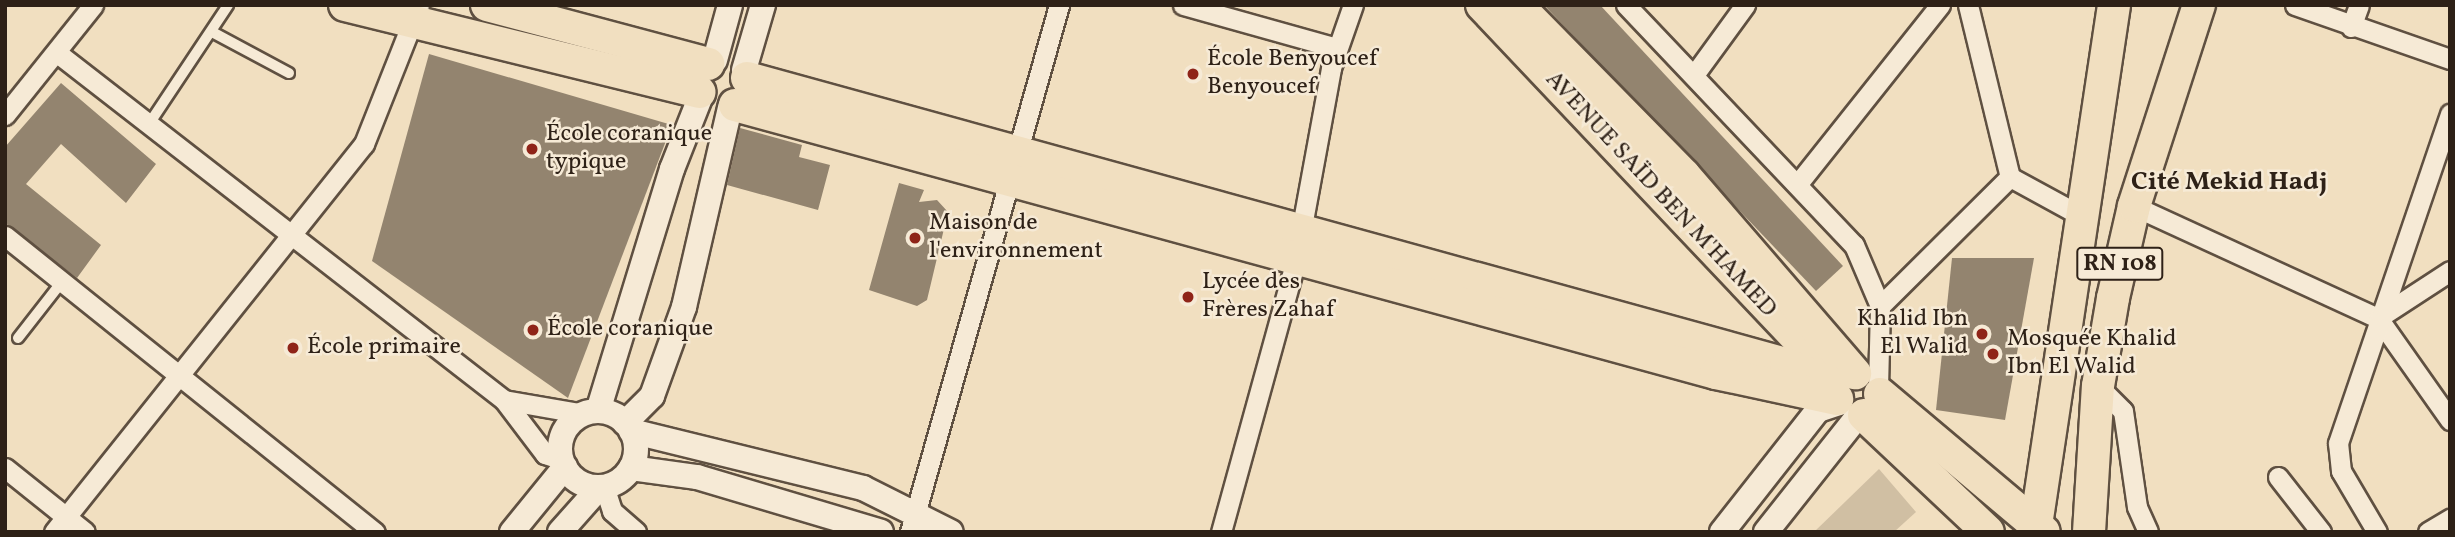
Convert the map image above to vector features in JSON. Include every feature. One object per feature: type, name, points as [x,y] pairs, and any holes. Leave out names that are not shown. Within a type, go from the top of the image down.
[{"type":"main road","points":[[345,5],[417,15],[1017,148],[1299,228],[1600,326]]},
{"type":"main road","points":[[487,5],[564,14],[722,84],[1008,181],[1296,259],[1600,326],[1854,395]]},
{"type":"main road","name":"AVENUE SAÏD BEN M'HAMED","points":[[1482,5],[1988,532]]},
{"type":"main road","name":"AVENUE SAÏD BEN M'HAMED","points":[[1517,5],[1684,175],[1854,395],[1998,497],[2038,530]]},
{"type":"main road","name":"RN 108","points":[[2038,530],[2043,450],[2078,214],[2114,5]]},
{"type":"main road","name":"RN 108","points":[[2089,532],[2098,386],[2134,206],[2199,5]]},
{"type":"main road","points":[[1998,497],[2020,483],[2043,450]]},
{"type":"street","points":[[5,115],[93,5]]},
{"type":"street","points":[[631,468],[628,427],[652,396],[684,307],[722,84],[730,5]]},
{"type":"street","points":[[512,532],[564,464],[564,433],[591,413],[672,169],[722,84],[763,5]]},
{"type":"street","points":[[913,521],[1059,5]]},
{"type":"street","points":[[1183,5],[1337,48]]},
{"type":"street","points":[[1221,532],[1296,259],[1299,228],[1337,48],[1353,5]]},
{"type":"street","points":[[1626,5],[1800,181],[1854,245],[1880,306]]},
{"type":"street","points":[[1694,75],[1745,5]]},
{"type":"street","points":[[1800,181],[1940,5]]},
{"type":"street","points":[[1968,5],[2010,177],[2078,214]]},
{"type":"street","points":[[2295,5],[2351,27],[2450,59]]},
{"type":"street","points":[[2351,27],[2360,5]]},
{"type":"street","points":[[60,524],[372,133],[417,15]]},
{"type":"street","points":[[55,52],[504,400],[545,454],[564,464],[583,484],[602,487]]},
{"type":"street","points":[[2377,532],[2341,471],[2338,443],[2378,318],[2450,114]]},
{"type":"street","points":[[1766,532],[1854,395],[1880,306],[2010,177]]},
{"type":"street","points":[[2134,206],[2378,318],[2447,409]]},
{"type":"street","points":[[5,236],[176,378],[375,532]]},
{"type":"street","points":[[2378,318],[2450,271]]},
{"type":"street","points":[[2098,386],[2123,411],[2137,507],[2148,532]]},
{"type":"street","points":[[1722,532],[1818,410],[1854,395]]},
{"type":"street","points":[[504,400],[591,413],[628,427],[863,488],[913,521],[951,532]]},
{"type":"street","points":[[5,468],[60,524],[86,532]]},
{"type":"street","points":[[560,532],[602,487],[631,468],[697,477],[881,532]]},
{"type":"street","points":[[2278,477],[2321,532]]},
{"type":"street","points":[[602,487],[612,511],[636,532]]},
{"type":"street","points":[[2428,532],[2450,519]]},
{"type":"lane","points":[[149,124],[214,33],[228,5]]},
{"type":"lane","points":[[214,33],[289,73]]},
{"type":"lane","points":[[18,338],[61,283]]},
{"type":"shaded area","points":[[1879,469],[1916,512],[1894,532],[1814,532]]},
{"type":"building","points":[[1544,5],[1600,5],[1843,266],[1816,291]]},
{"type":"building","points":[[429,54],[672,125],[568,398],[372,261]]},
{"type":"building","points":[[61,83],[156,164],[126,203],[61,144],[26,184],[101,245],[77,278],[5,223],[5,147]]},
{"type":"building","points":[[740,128],[802,145],[799,157],[830,165],[818,210],[727,185]]},
{"type":"building","name":"Maison de l'environnement","points":[[899,183],[924,190],[919,202],[937,200],[948,212],[927,300],[917,306],[869,290]]},
{"type":"building","name":"Khalid Ibn El Walid","points":[[1952,258],[2034,258],[2005,420],[1936,410]]},
{"type":"place","name":"École Benyoucef Benyoucef","points":[[1193,74]]},
{"type":"place","name":"École coranique typique","points":[[532,149]]},
{"type":"place","name":"Maison de l'environnement","points":[[915,238]]},
{"type":"place","name":"Lycée des Frères Zahaf","points":[[1188,297]]},
{"type":"place","name":"École coranique","points":[[533,330]]},
{"type":"place","name":"Khalid Ibn El Walid","points":[[1982,334]]},
{"type":"place","name":"École primaire","points":[[293,348]]},
{"type":"place","name":"Mosquée Khalid Ibn El Walid","points":[[1993,354]]},
{"type":"district","name":"Cité Mekid Hadj","points":[[2229,183]]}]
